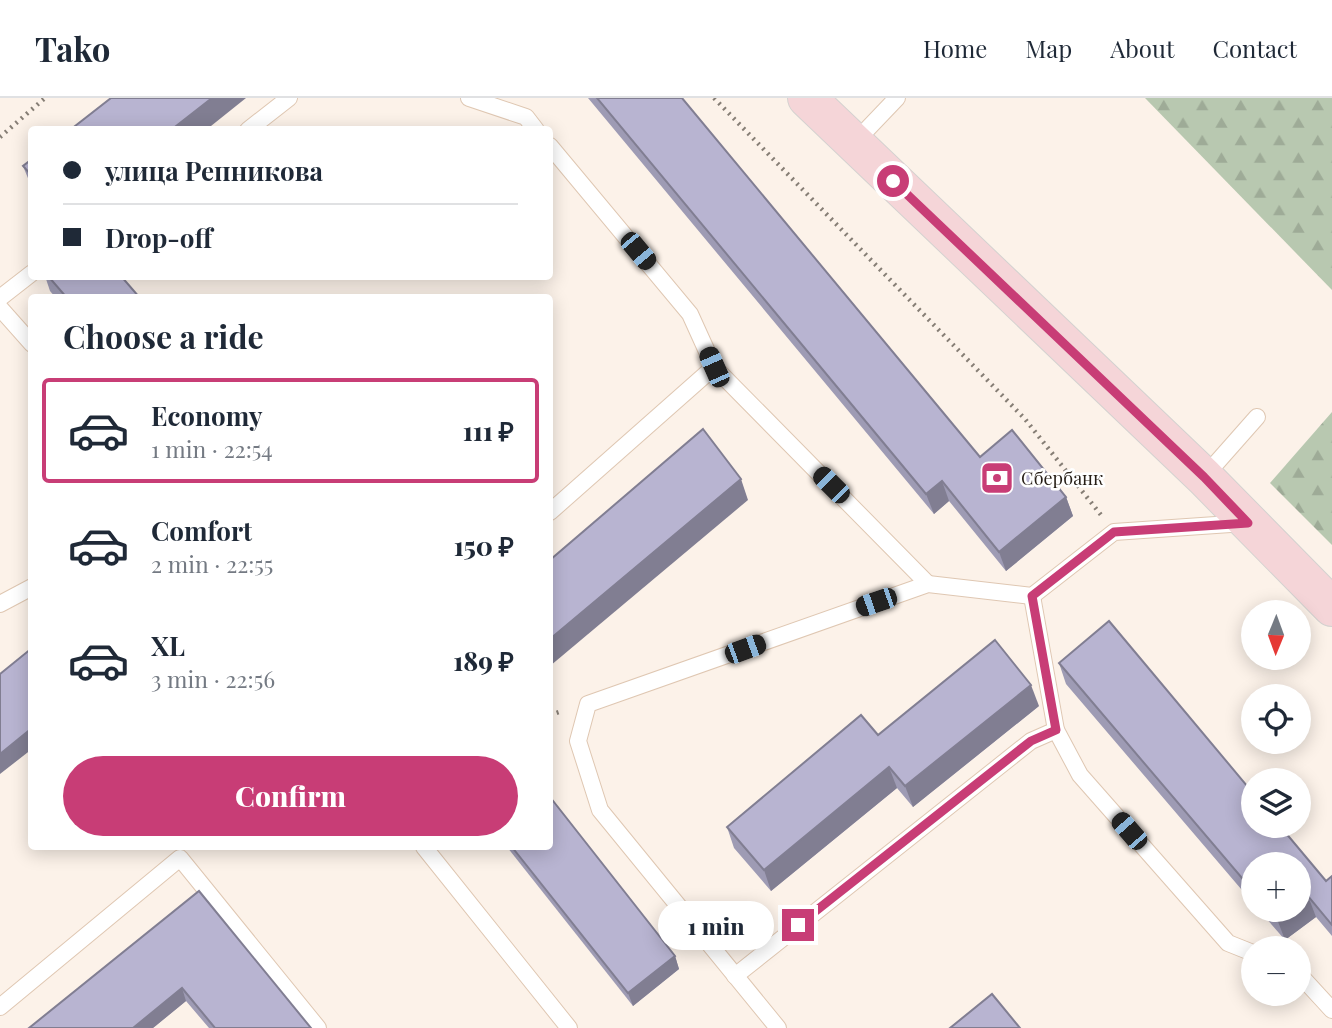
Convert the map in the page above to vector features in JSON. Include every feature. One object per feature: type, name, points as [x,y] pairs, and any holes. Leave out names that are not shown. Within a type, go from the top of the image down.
[{"type":"main road","points":[[807,98],[1204,477],[1332,607]]},
{"type":"lane","points":[[253,126],[289,98]]},
{"type":"lane","points":[[469,98],[526,117],[533,126]]},
{"type":"lane","points":[[854,144],[897,98]]},
{"type":"lane","points":[[553,150],[690,314],[714,367],[928,584]]},
{"type":"lane","points":[[0,298],[28,276]]},
{"type":"lane","points":[[0,308],[28,340]]},
{"type":"lane","points":[[553,509],[714,367]]},
{"type":"lane","points":[[1204,477],[1257,417]]},
{"type":"lane","points":[[778,1028],[600,810],[578,741],[588,704],[928,584],[1032,596],[1114,532],[1248,523]]},
{"type":"lane","points":[[0,604],[28,589]]},
{"type":"lane","points":[[1032,596],[1056,730],[1080,775],[1228,943],[1241,948]]},
{"type":"lane","points":[[735,976],[1031,741],[1056,730]]},
{"type":"lane","points":[[426,850],[569,1028]]},
{"type":"lane","points":[[0,1007],[180,858],[318,1028]]},
{"type":"lane","points":[[1311,987],[1332,1010]]},
{"type":"path","points":[[0,138],[45,98]]},
{"type":"path","points":[[714,98],[1025,419],[1114,532]]},
{"type":"green space","points":[[1145,98],[1332,98],[1332,290]]},
{"type":"green space","points":[[1332,412],[1332,545],[1270,483]]},
{"type":"building","points":[[111,98],[212,98],[176,126],[75,126]]},
{"type":"building","points":[[597,98],[682,98],[980,457],[1012,430],[1066,497],[999,552],[942,481],[926,494]]},
{"type":"building","points":[[51,280],[124,280],[137,294],[64,294]]},
{"type":"building","points":[[703,429],[741,479],[553,636],[553,557]]},
{"type":"building","points":[[1109,621],[1241,779],[1241,838],[1290,838],[1302,852],[1241,852],[1241,877],[1059,663]]},
{"type":"building","points":[[995,640],[1031,685],[905,786],[889,767],[764,870],[727,827],[861,715],[878,735]]},
{"type":"building","points":[[28,651],[28,731],[0,754],[0,674]]},
{"type":"building","points":[[553,801],[675,956],[628,993],[514,850],[553,850]]},
{"type":"building","points":[[1311,863],[1326,881],[1332,876],[1332,925],[1311,900]]},
{"type":"building","points":[[199,891],[311,1028],[215,1028],[182,988],[133,1028],[29,1028]]},
{"type":"building","points":[[992,994],[1020,1028],[950,1028]]},
{"type":"place","name":"Сбербанк","points":[[997,478]]},
{"type":"route","points":[[798,925],[1031,741],[1056,730],[1032,596],[1114,532],[1248,523],[1204,477],[893,181]]}]
